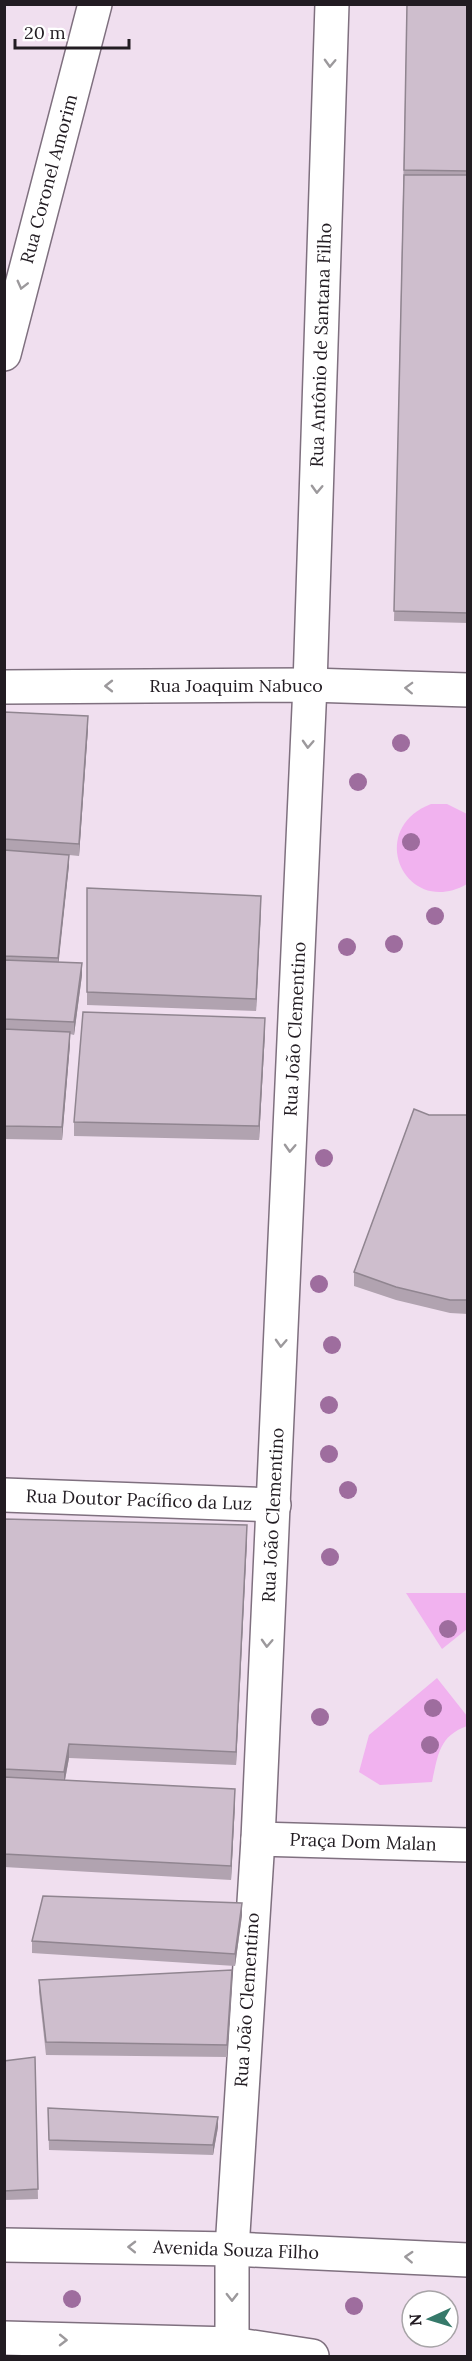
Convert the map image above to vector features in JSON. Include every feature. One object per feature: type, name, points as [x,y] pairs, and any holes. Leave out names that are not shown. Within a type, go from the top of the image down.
[{"type":"main road","name":"Rua Coronel Amorim","points":[[4,354],[95,4]]},
{"type":"main road","name":"Rua Antônio de Santana Filho","points":[[310,685],[332,4]]},
{"type":"main road","name":"Rua Joaquim Nabuco","points":[[4,687],[310,685],[468,690]]},
{"type":"main road","name":"Rua João Clementino","points":[[226,2350],[258,1839],[310,685]]},
{"type":"main road","name":"Rua Doutor Pacífico da Luz","points":[[4,1495],[274,1504]]},
{"type":"main road","name":"Praça Dom Malan","points":[[258,1839],[468,1845]]},
{"type":"main road","name":"Avenida Souza Filho","points":[[4,2245],[232,2249],[468,2260]]},
{"type":"main road","points":[[4,2338],[312,2356]]},
{"type":"shaded area","points":[[431,804],[447,804],[467,814],[467,884],[445,892],[426,890],[411,881],[401,867],[397,850],[400,832],[411,816]]},
{"type":"shaded area","points":[[406,1593],[467,1593],[467,1629],[442,1649]]},
{"type":"shaded area","points":[[437,1678],[467,1716],[467,1726],[445,1741],[438,1755],[432,1782],[380,1785],[359,1772],[369,1735]]},
{"type":"building","points":[[407,4],[468,4],[468,171],[404,170]]},
{"type":"building","points":[[404,175],[468,175],[468,613],[394,611]]},
{"type":"building","points":[[4,712],[88,716],[79,844],[4,839]]},
{"type":"building","points":[[4,850],[69,855],[58,958],[4,956]]},
{"type":"building","points":[[87,888],[261,896],[256,999],[87,992]]},
{"type":"building","points":[[4,960],[82,963],[74,1022],[4,1019]]},
{"type":"building","points":[[83,1012],[265,1018],[259,1126],[74,1122]]},
{"type":"building","points":[[4,1029],[70,1032],[62,1127],[4,1126]]},
{"type":"building","points":[[414,1109],[429,1115],[468,1115],[468,1300],[450,1300],[396,1287],[354,1272]]},
{"type":"building","points":[[4,1519],[247,1525],[236,1752],[69,1744],[64,1772],[4,1769]]},
{"type":"building","points":[[4,1777],[235,1789],[231,1866],[4,1854]]},
{"type":"building","points":[[43,1896],[242,1903],[235,1954],[32,1941]]},
{"type":"building","points":[[232,1970],[227,2045],[46,2042],[39,1980]]},
{"type":"building","points":[[35,2057],[38,2189],[4,2191],[4,2061]]},
{"type":"building","points":[[48,2108],[218,2117],[213,2145],[49,2140]]}]
